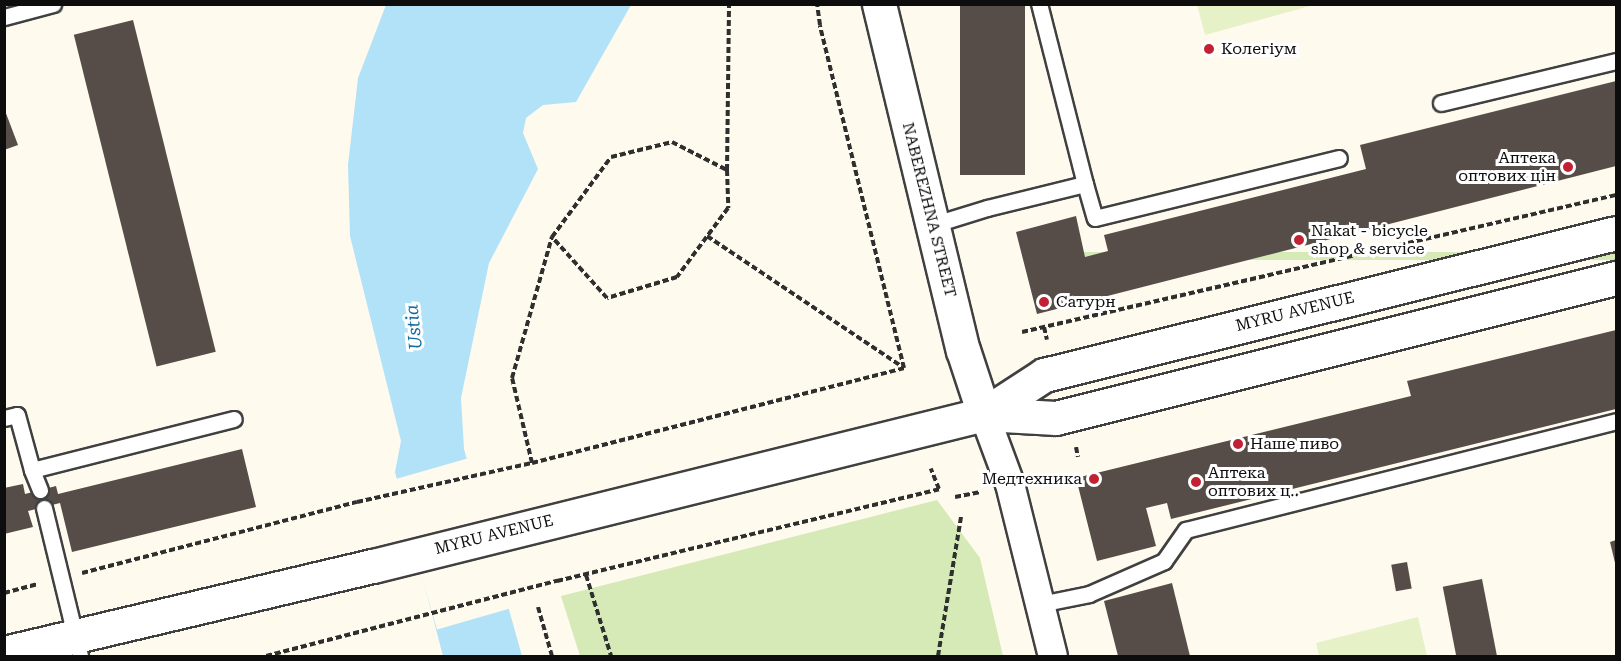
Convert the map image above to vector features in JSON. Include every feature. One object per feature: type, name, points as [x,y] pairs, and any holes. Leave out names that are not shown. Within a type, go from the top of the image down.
[{"type":"street","name":"NABEREZHNA STREET","points":[[879,4],[963,351],[984,414]]},
{"type":"street","name":"MYRU AVENUE","points":[[984,414],[1044,375],[1617,232]]},
{"type":"street","name":"MYRU AVENUE","points":[[4,654],[77,647],[543,522],[984,414],[1056,418],[1617,278]]},
{"type":"street","points":[[984,414],[1010,484],[1053,657]]},
{"type":"lane","points":[[4,17],[53,4]]},
{"type":"lane","points":[[1039,4],[1095,218],[1339,158]]},
{"type":"lane","points":[[1441,103],[1617,61]]},
{"type":"lane","points":[[933,225],[987,208],[1085,184]]},
{"type":"lane","points":[[4,418],[16,415],[40,490]]},
{"type":"lane","points":[[32,470],[234,419]]},
{"type":"lane","points":[[1040,604],[1089,594],[1164,561],[1186,530],[1617,421]]},
{"type":"lane","points":[[44,508],[59,579],[77,647]]},
{"type":"path","points":[[552,237],[607,298],[677,277],[728,208],[729,4]]},
{"type":"path","points":[[818,4],[820,25],[904,368]]},
{"type":"path","points":[[532,463],[512,378],[552,237],[611,157],[672,142],[727,170]]},
{"type":"path","points":[[1022,332],[1617,195]]},
{"type":"path","points":[[707,236],[904,368]]},
{"type":"path","points":[[4,593],[357,502],[532,463],[904,368]]},
{"type":"path","points":[[266,657],[557,581],[939,489],[931,469]]},
{"type":"path","points":[[1036,477],[1064,477]]},
{"type":"path","points":[[955,498],[981,492]]},
{"type":"path","points":[[938,657],[961,517]]},
{"type":"path","points":[[586,575],[610,657]]},
{"type":"path","points":[[538,608],[552,657]]},
{"type":"green space","points":[[1314,4],[1205,35],[1197,5]]},
{"type":"green space","points":[[1074,252],[1616,252],[1616,260],[1074,260]]},
{"type":"green space","points":[[937,500],[980,558],[1003,656],[580,656],[561,596]]},
{"type":"green space","points":[[1418,617],[1427,656],[1319,656],[1316,643]]},
{"type":"water","name":"Ustia","points":[[386,5],[631,5],[576,102],[543,105],[526,118],[523,133],[538,169],[489,263],[461,398],[464,449],[522,656],[443,656],[395,472],[401,441],[350,236],[348,165],[358,78]]},
{"type":"pier","points":[[469,458],[512,608],[437,629],[394,479]]},
{"type":"building","points":[[960,4],[1025,4],[1025,175],[960,175]]},
{"type":"building","points":[[133,20],[216,352],[157,367],[74,35]]},
{"type":"building","points":[[1616,81],[1616,166],[1037,314],[1016,232],[1076,216],[1085,257],[1108,251],[1104,235],[1366,169],[1360,145]]},
{"type":"building","points":[[4,108],[18,145],[4,150]]},
{"type":"building","points":[[1616,330],[1616,409],[1171,519],[1167,503],[1146,508],[1156,546],[1097,561],[1076,478],[1411,396],[1407,381]]},
{"type":"building","points":[[242,449],[256,507],[72,552],[60,503],[28,511],[33,527],[4,534],[4,488],[23,484],[25,494],[56,486],[58,494]]},
{"type":"building","points":[[1616,540],[1616,567],[1610,542]]},
{"type":"building","points":[[1407,562],[1412,589],[1396,591],[1391,565]]},
{"type":"building","points":[[1482,579],[1497,656],[1456,656],[1443,587]]},
{"type":"building","points":[[1172,583],[1190,656],[1118,656],[1104,601]]},
{"type":"place","name":"Колегіум","points":[[1209,49]]},
{"type":"place","name":"Аптека оптових цін","points":[[1568,167]]},
{"type":"place","name":"Nakat - bicycle shop & service","points":[[1299,240]]},
{"type":"place","name":"Сатурн","points":[[1044,302]]},
{"type":"place","name":"Наше пиво","points":[[1238,444]]},
{"type":"place","name":"Медтехника","points":[[1094,479]]},
{"type":"place","name":"Аптека оптових ц‥","points":[[1196,482]]}]
